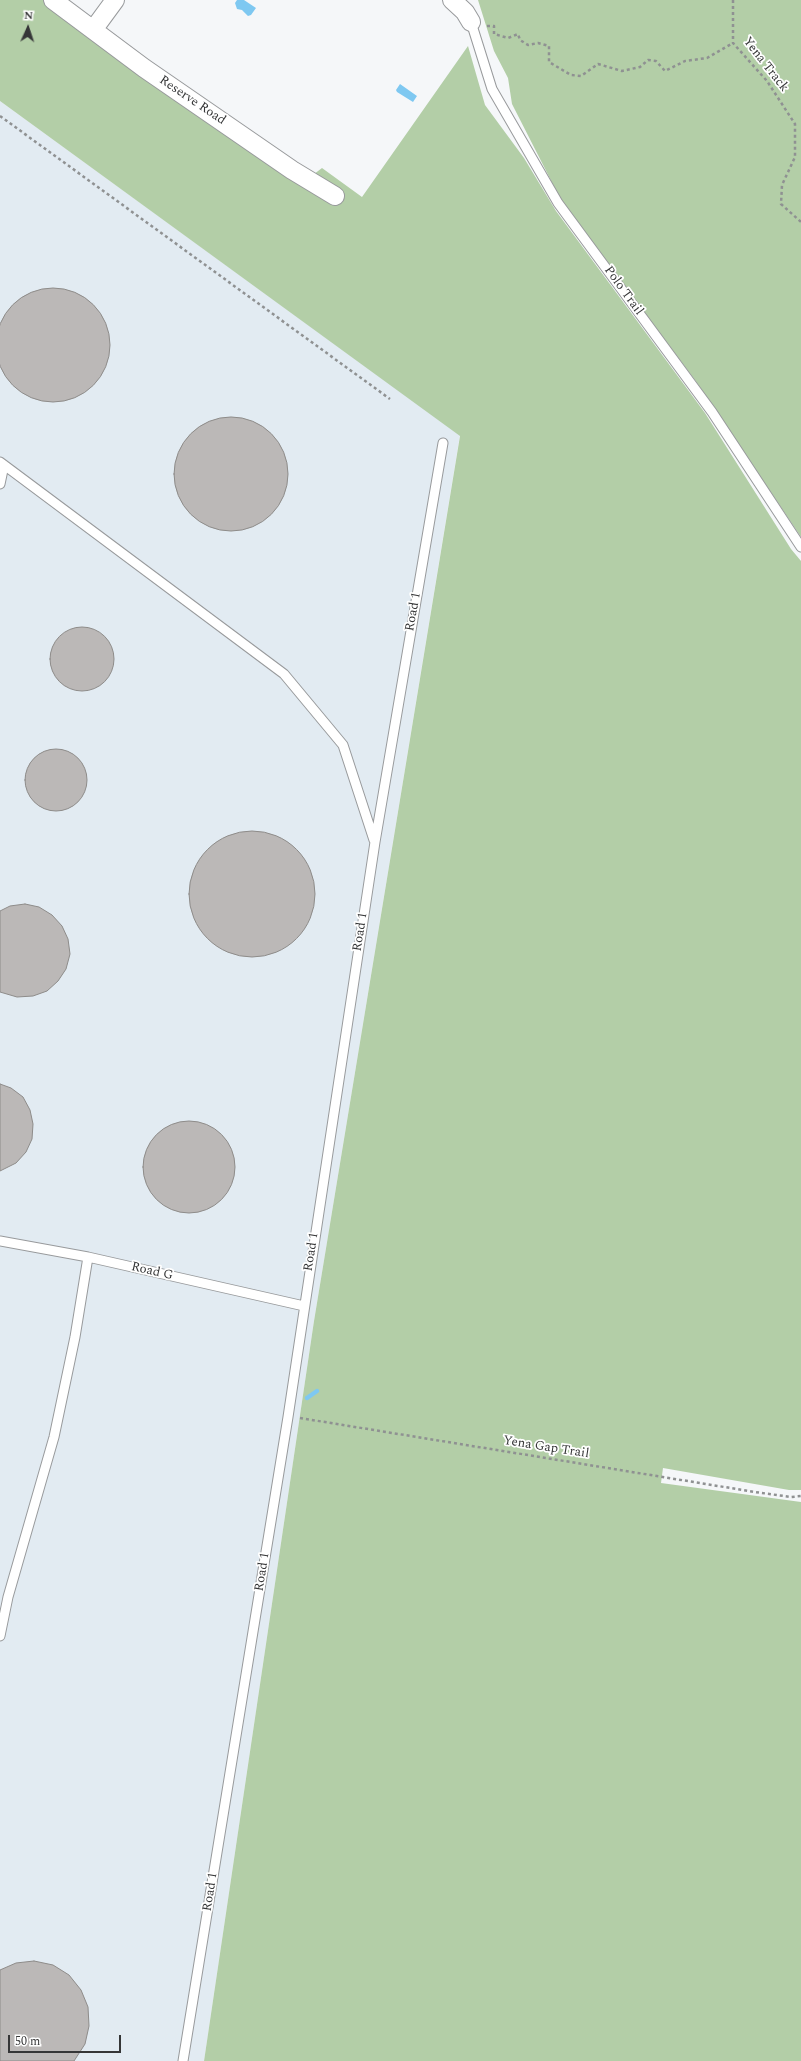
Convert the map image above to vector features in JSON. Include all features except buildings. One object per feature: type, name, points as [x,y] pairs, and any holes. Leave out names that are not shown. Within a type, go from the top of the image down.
[{"type":"street","name":"Reserve Road","points":[[53,0],[144,68],[292,170],[335,196]]},
{"type":"street","points":[[93,30],[115,0]]},
{"type":"street","points":[[452,0],[465,12],[472,24]]},
{"type":"lane","name":"Polo Trail","points":[[472,24],[492,89],[558,203],[712,412],[801,547]]},
{"type":"lane","name":"Road 1","points":[[183,2061],[288,1417],[375,842],[443,443]]},
{"type":"lane","points":[[2,464],[284,674],[343,745],[375,842]]},
{"type":"lane","points":[[0,484],[2,464]]},
{"type":"lane","name":"Road G","points":[[0,1241],[88,1257],[304,1306]]},
{"type":"lane","points":[[0,1636],[8,1597],[54,1438],[75,1337],[88,1257]]},
{"type":"path","name":"Yena Track","points":[[733,0],[733,42],[767,81],[795,124],[795,157],[782,185],[781,204],[801,222]]},
{"type":"path","points":[[472,24],[494,26],[494,34],[508,38],[518,34],[520,40],[528,45],[538,43],[549,46],[549,62],[570,75],[581,76],[598,64],[622,71],[640,67],[648,60],[656,61],[665,71],[685,61],[707,58],[733,42]]},
{"type":"path","points":[[0,116],[390,399]]},
{"type":"path","name":"Yena Gap Trail","points":[[288,1417],[755,1492],[791,1497],[801,1496]]},
{"type":"shaded area","points":[[0,101],[460,435],[314,1321],[204,2061],[0,2061]]},
{"type":"green space","points":[[0,0],[44,0],[301,184],[322,168],[362,197],[468,46],[485,105],[524,158],[556,211],[705,413],[791,549],[801,561],[801,1490],[789,1490],[663,1468],[661,1483],[801,1502],[801,2061],[204,2061],[314,1321],[460,436],[0,101]]},
{"type":"green space","points":[[478,0],[801,0],[801,537],[695,380],[564,206],[512,104],[508,78],[494,51]]},
{"type":"water","points":[[237,0],[244,0],[256,8],[251,15],[248,16],[242,10],[237,9],[235,3]]},
{"type":"water","points":[[400,84],[417,96],[413,102],[397,92],[396,90]]},
{"type":"waterway","points":[[307,1398],[317,1391]]}]
